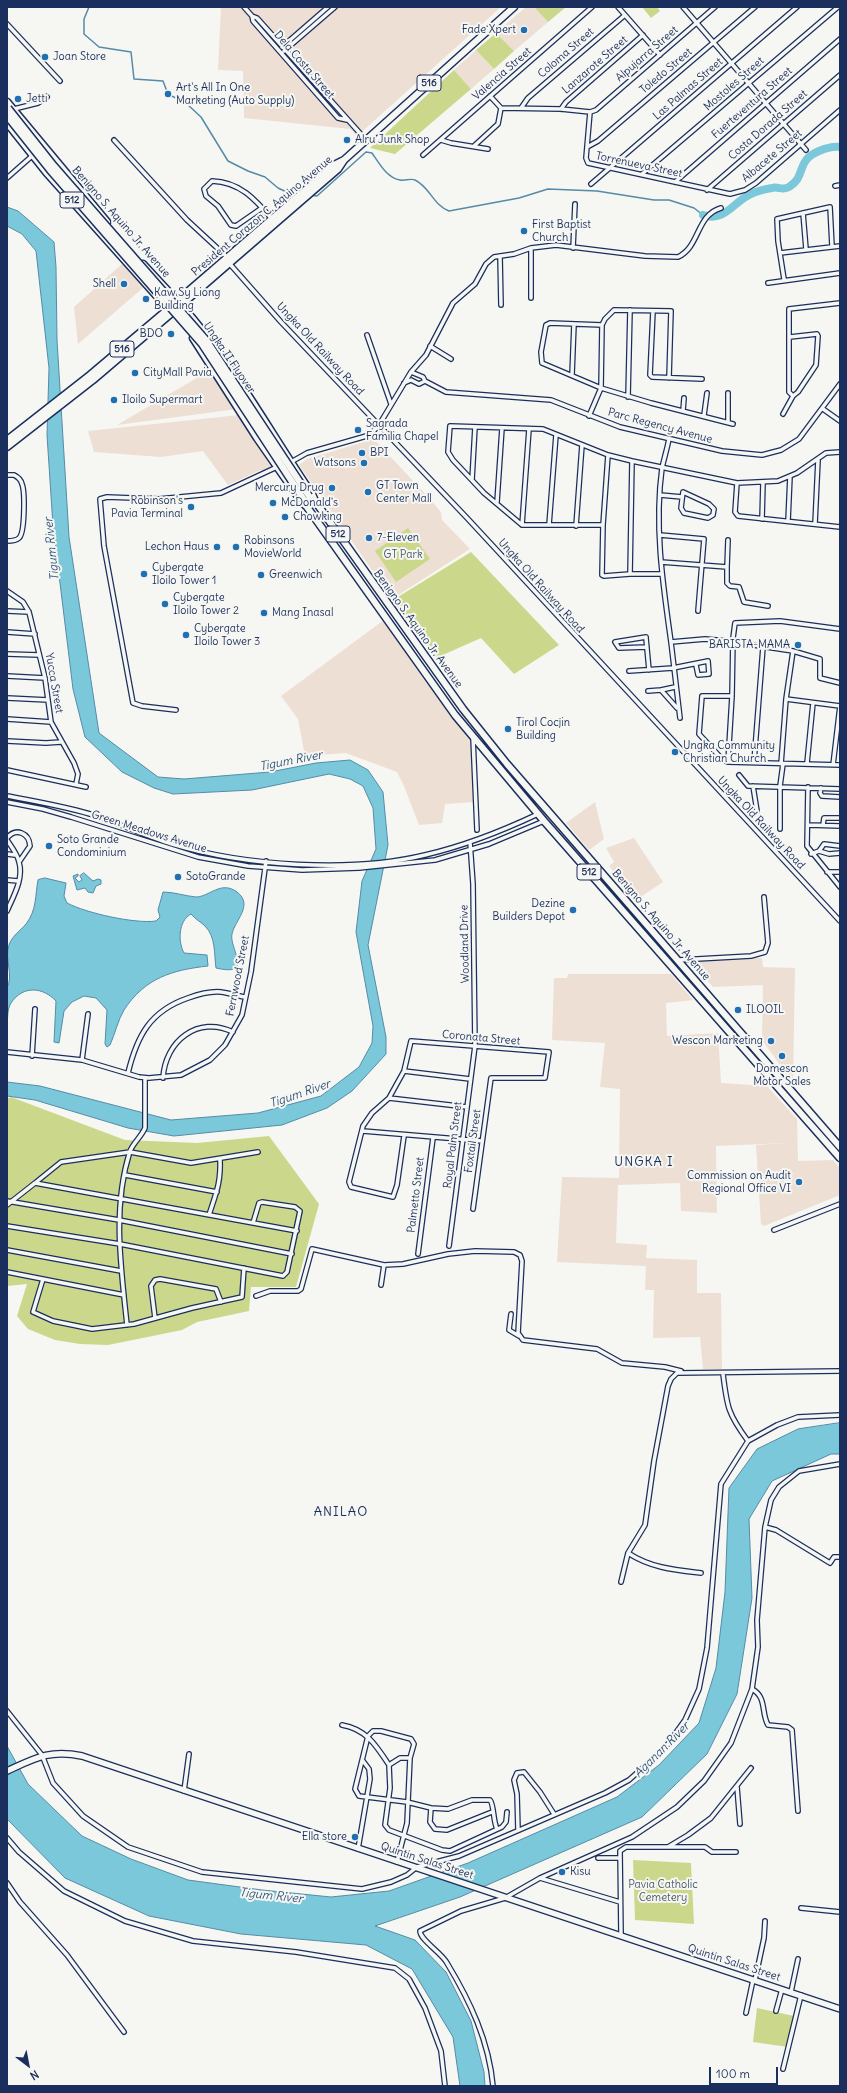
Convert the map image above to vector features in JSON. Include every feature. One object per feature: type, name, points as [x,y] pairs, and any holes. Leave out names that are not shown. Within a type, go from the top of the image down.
[{"type":"main road","name":"President Corazon C. Aquino Avenue","points":[[7,447],[228,260],[311,192],[336,167],[514,7]]},
{"type":"main road","name":"Benigno S. Aquino Jr. Avenue","points":[[9,106],[136,256],[174,307],[277,467],[354,572],[437,691],[473,737],[544,821],[840,1158]]},
{"type":"main road","name":"Ungka II Flyover","points":[[9,106],[63,176],[203,336],[307,498],[307,507]]},
{"type":"main road","name":"Ungka II Flyover","points":[[7,116],[50,170],[202,344],[307,498],[315,501]]},
{"type":"main road","name":"Benigno S. Aquino Jr. Avenue","points":[[7,122],[32,156],[139,277],[151,282],[199,334],[210,340],[312,494],[315,501],[463,709],[507,764],[840,1147]]},
{"type":"main road","name":"President Corazon C. Aquino Avenue","points":[[228,260],[303,192],[336,167]]},
{"type":"main road","points":[[127,263],[136,256]]},
{"type":"main road","points":[[231,396],[243,389]]},
{"type":"main road","name":"President Corazon C. Aquino Avenue","points":[[7,440],[35,422]]},
{"type":"main road","points":[[354,572],[361,567]]},
{"type":"main road","points":[[500,770],[507,764]]},
{"type":"main road","points":[[686,981],[692,976]]},
{"type":"main road","name":"Quintin Salas Street","points":[[7,1771],[39,1756],[82,1756],[840,2009]]},
{"type":"street","name":"Dela Costa Street","points":[[244,7],[252,16],[257,18],[283,46],[366,140]]},
{"type":"street","points":[[278,50],[328,7]]},
{"type":"street","points":[[282,53],[335,7]]},
{"type":"street","name":"Valencia Street","points":[[422,155],[592,7]]},
{"type":"street","points":[[618,7],[660,55]]},
{"type":"street","points":[[683,7],[806,150]]},
{"type":"street","name":"Alpujarra Street","points":[[590,112],[597,109],[715,7]]},
{"type":"street","name":"Toledo Street","points":[[587,147],[598,141],[756,7]]},
{"type":"street","name":"Las Palmas Street","points":[[591,184],[797,7]]},
{"type":"street","name":"Mostoles Street","points":[[642,174],[838,7]]},
{"type":"street","name":"Coloma Street","points":[[521,108],[528,98],[625,14]]},
{"type":"street","name":"Dela Costa Street","points":[[252,16],[253,21],[338,118],[348,121]]},
{"type":"street","points":[[7,24],[60,81]]},
{"type":"street","name":"Lanzarote Street","points":[[561,109],[566,102],[643,35]]},
{"type":"street","name":"Fuerteventura Street","points":[[675,182],[840,39]]},
{"type":"street","name":"Costa Dorada Street","points":[[707,190],[840,75]]},
{"type":"street","points":[[490,96],[501,108],[561,109],[590,112]]},
{"type":"street","points":[[9,106],[38,103],[47,97]]},
{"type":"street","points":[[474,146],[498,124],[501,108]]},
{"type":"street","name":"Albacete Street","points":[[707,190],[730,194],[745,190],[840,110]]},
{"type":"street","name":"Torrenueva Street","points":[[590,112],[586,158],[588,163],[642,174],[707,190]]},
{"type":"street","name":"Ungka Old Railway Road","points":[[114,140],[187,220],[228,260],[378,425],[468,519],[840,921]]},
{"type":"street","points":[[441,140],[488,149]]},
{"type":"street","points":[[7,178],[32,156]]},
{"type":"street","points":[[262,208],[236,226],[231,225],[218,206],[206,196],[204,189],[212,181],[238,187],[254,198],[272,219]]},
{"type":"street","points":[[835,186],[840,185]]},
{"type":"street","points":[[573,248],[575,204]]},
{"type":"street","points":[[784,279],[777,219],[827,207],[830,208],[832,246]]},
{"type":"street","points":[[291,462],[307,453],[370,435],[378,425],[411,372],[419,364],[453,303],[475,284],[486,264],[493,258],[514,254],[531,248],[556,245],[645,256],[678,257],[689,248],[704,218],[708,214],[721,208]]},
{"type":"street","points":[[804,213],[806,249]]},
{"type":"street","points":[[780,253],[840,246]]},
{"type":"street","points":[[531,248],[531,298]]},
{"type":"street","points":[[500,256],[500,305]]},
{"type":"street","points":[[768,283],[784,279],[840,273]]},
{"type":"street","points":[[793,396],[789,392],[789,309],[840,303]]},
{"type":"street","points":[[589,416],[601,388],[602,325],[605,318],[614,310],[671,311],[669,378]]},
{"type":"street","points":[[628,397],[630,310]]},
{"type":"street","points":[[653,311],[650,372],[652,377],[702,379]]},
{"type":"street","points":[[602,325],[555,322],[546,326],[541,356],[542,363],[601,388],[628,397],[704,415],[730,423],[728,393]]},
{"type":"street","points":[[572,375],[574,324]]},
{"type":"street","points":[[783,414],[793,396],[798,392],[816,364],[818,336],[814,333],[790,336]]},
{"type":"street","points":[[367,335],[391,404]]},
{"type":"street","points":[[430,346],[451,359]]},
{"type":"street","name":"Parc Regency Avenue","points":[[411,372],[423,377],[425,381],[446,392],[551,400],[620,427],[736,454],[770,454],[788,447],[799,439],[840,387]]},
{"type":"street","points":[[404,383],[411,380],[419,384],[425,381]]},
{"type":"street","points":[[704,415],[707,393]]},
{"type":"street","points":[[683,411],[684,398]]},
{"type":"street","points":[[823,409],[840,421]]},
{"type":"street","points":[[602,525],[522,525],[497,502],[484,493],[453,460],[448,446],[450,426],[543,429],[608,455],[632,462],[737,483],[762,483],[778,481],[818,460],[826,453],[840,452]]},
{"type":"street","points":[[472,480],[475,427]]},
{"type":"street","points":[[497,502],[502,428]]},
{"type":"street","points":[[522,525],[529,428]]},
{"type":"street","points":[[549,525],[556,435]]},
{"type":"street","points":[[670,439],[662,468],[660,535],[662,574],[680,718]]},
{"type":"street","points":[[576,526],[582,445]]},
{"type":"street","points":[[608,455],[602,525],[602,575],[662,574]]},
{"type":"street","points":[[815,524],[818,460]]},
{"type":"street","points":[[630,574],[632,462]]},
{"type":"street","points":[[176,710],[142,706],[133,703],[104,546],[100,499],[107,497],[159,499],[220,493],[277,467]]},
{"type":"street","points":[[7,475],[14,474],[19,478],[23,492],[23,530],[20,537],[15,540],[7,541]]},
{"type":"street","points":[[788,521],[790,476]]},
{"type":"street","points":[[737,483],[736,514],[762,519],[840,527]]},
{"type":"street","points":[[762,483],[762,519]]},
{"type":"street","points":[[683,492],[685,492],[710,504],[714,509],[712,515],[708,518],[684,514],[681,508],[682,497],[683,492]]},
{"type":"street","points":[[660,495],[682,497]]},
{"type":"street","points":[[660,535],[704,539],[698,611]]},
{"type":"street","points":[[728,540],[727,583],[730,586],[739,587],[744,602],[768,606]]},
{"type":"street","points":[[661,562],[727,566]]},
{"type":"street","name":"Yucca Street","points":[[7,591],[23,602],[29,612],[45,678],[52,722],[61,742],[74,763],[78,774],[76,784]]},
{"type":"street","points":[[7,611],[29,612]]},
{"type":"street","points":[[728,762],[732,696],[733,630],[736,622],[780,621],[840,629]]},
{"type":"street","points":[[7,632],[35,634]]},
{"type":"street","points":[[647,647],[619,648],[614,642],[645,637],[647,647],[650,670]]},
{"type":"street","points":[[671,642],[705,639],[793,651],[820,659],[820,678],[840,683]]},
{"type":"street","points":[[754,762],[763,647]]},
{"type":"street","points":[[780,829],[780,786],[786,699],[793,651]]},
{"type":"street","points":[[7,654],[40,656]]},
{"type":"street","points":[[629,671],[673,668],[709,662],[709,674],[698,675],[696,665]]},
{"type":"street","points":[[7,676],[45,678]]},
{"type":"street","points":[[648,691],[675,687]]},
{"type":"street","points":[[660,690],[678,708]]},
{"type":"street","points":[[732,696],[702,695],[699,734],[722,759],[728,762],[840,765]]},
{"type":"street","points":[[7,698],[48,700]]},
{"type":"street","points":[[786,699],[840,706],[833,765]]},
{"type":"street","points":[[807,763],[813,703]]},
{"type":"street","points":[[7,719],[52,722]]},
{"type":"street","points":[[473,737],[477,830]]},
{"type":"street","points":[[7,741],[46,744],[61,742]]},
{"type":"street","points":[[7,770],[86,787]]},
{"type":"street","points":[[739,775],[746,785],[753,786],[840,789]]},
{"type":"street","points":[[753,786],[757,811]]},
{"type":"street","points":[[808,787],[807,846],[811,854],[840,887]]},
{"type":"street","points":[[821,788],[820,794],[822,796],[840,797]]},
{"type":"street","name":"Green Meadows Avenue","points":[[7,796],[89,814],[173,844],[225,856],[266,861],[327,864],[390,866],[435,860],[470,850],[512,835],[544,821]]},
{"type":"street","name":"Green Meadows Avenue","points":[[7,802],[43,809],[71,817],[198,858],[265,868],[327,870],[359,868],[367,865],[424,856],[510,828],[538,814]]},
{"type":"street","points":[[823,825],[824,818],[840,818]]},
{"type":"street","points":[[808,825],[840,826]]},
{"type":"street","points":[[7,911],[16,891],[19,862],[7,839],[10,834],[16,832],[24,833],[28,838],[30,846],[19,862]]},
{"type":"street","name":"Woodland Drive","points":[[470,842],[473,892],[475,1046]]},
{"type":"street","points":[[811,854],[819,851],[824,844],[840,846]]},
{"type":"street","points":[[819,851],[829,854],[840,853]]},
{"type":"street","points":[[7,854],[15,854]]},
{"type":"street","points":[[398,860],[398,865]]},
{"type":"street","name":"Fernwood Street","points":[[7,1052],[32,1056],[82,1060],[145,1078],[163,1078],[181,1075],[210,1060],[222,1049],[242,1015],[266,861]]},
{"type":"street","points":[[327,864],[327,870]]},
{"type":"street","points":[[358,864],[359,868]]},
{"type":"street","points":[[827,872],[840,872]]},
{"type":"street","points":[[7,880],[18,881]]},
{"type":"street","points":[[678,960],[751,956],[765,952],[768,943],[764,897]]},
{"type":"street","points":[[128,1073],[134,1051],[141,1034],[151,1020],[171,1004],[198,994],[210,992],[222,992],[245,998]]},
{"type":"street","points":[[32,1056],[35,1009]]},
{"type":"street","points":[[82,1060],[88,1014]]},
{"type":"street","points":[[163,1078],[167,1058],[171,1050],[185,1035],[193,1030],[213,1026],[223,1027],[233,1032]]},
{"type":"street","name":"Coronata Street","points":[[404,1071],[410,1042],[413,1041],[549,1052],[546,1078],[491,1077]]},
{"type":"street","name":"Royal Palm Street","points":[[449,1246],[475,1046]]},
{"type":"street","points":[[404,1136],[397,1185],[393,1197],[350,1185],[363,1126],[370,1116],[389,1098],[404,1071],[470,1079]]},
{"type":"street","name":"Foxtail Street","points":[[473,1209],[491,1077]]},
{"type":"street","points":[[127,1325],[121,1271],[121,1198],[130,1152],[134,1142],[142,1134],[145,1128],[145,1078]]},
{"type":"street","points":[[389,1098],[467,1107]]},
{"type":"street","points":[[363,1131],[404,1136],[482,1141]]},
{"type":"street","name":"Palmetto Street","points":[[418,1254],[433,1138]]},
{"type":"street","points":[[7,1205],[9,1201],[36,1183],[61,1162],[130,1152],[191,1163],[258,1152]]},
{"type":"street","points":[[209,1215],[221,1177],[220,1159]]},
{"type":"street","points":[[125,1175],[217,1192]]},
{"type":"street","points":[[36,1183],[297,1231]]},
{"type":"street","points":[[9,1201],[120,1220],[292,1254]]},
{"type":"street","points":[[7,1226],[120,1244],[283,1276],[287,1272],[292,1254],[300,1211],[295,1207],[262,1202],[260,1203],[254,1223]]},
{"type":"street","points":[[774,1230],[840,1204]]},
{"type":"street","points":[[256,1296],[270,1290],[298,1291],[301,1289],[312,1249],[384,1265],[403,1264],[448,1254],[475,1251],[502,1251],[518,1254],[522,1261],[518,1336]]},
{"type":"street","points":[[7,1250],[121,1271]]},
{"type":"street","points":[[381,1285],[384,1265]]},
{"type":"street","points":[[43,1279],[33,1312],[53,1321],[92,1329],[127,1325],[242,1297],[244,1268]]},
{"type":"street","points":[[7,1272],[124,1295]]},
{"type":"street","points":[[155,1318],[151,1286],[155,1280],[160,1279],[216,1289],[221,1302]]},
{"type":"street","points":[[511,1314],[509,1330],[526,1342],[597,1349],[622,1363],[665,1367],[681,1371],[723,1374],[840,1371]]},
{"type":"street","points":[[621,1582],[628,1553],[645,1525],[654,1461],[668,1386],[671,1379],[681,1371]]},
{"type":"street","points":[[723,1374],[726,1402],[730,1415],[748,1442]]},
{"type":"street","points":[[7,1711],[39,1756],[53,1783],[83,1816],[128,1847],[202,1872],[362,1889],[392,1882],[407,1875],[417,1867],[459,1856],[605,1793],[629,1780],[664,1748],[685,1720],[699,1689],[707,1648],[721,1484],[748,1442],[777,1425],[798,1417],[840,1416]]},
{"type":"street","points":[[493,2086],[484,2037],[461,1986],[446,1959],[422,1937],[420,1931],[461,1911],[505,1898],[540,1878],[637,1834],[662,1818],[690,1795],[704,1781],[731,1742],[752,1689],[758,1647],[757,1620],[765,1527],[771,1500],[780,1487],[791,1476],[810,1468],[840,1464]]},
{"type":"street","points":[[765,1527],[776,1530],[830,1563],[834,1557],[840,1558]]},
{"type":"street","points":[[628,1553],[647,1564],[672,1570],[701,1573]]},
{"type":"street","points":[[752,1689],[759,1695],[763,1703],[766,1724],[788,1727],[792,1730],[798,1811]]},
{"type":"street","points":[[342,1725],[354,1727],[368,1736],[389,1764],[390,1788],[387,1801],[385,1825],[389,1830],[446,1851],[502,1827],[506,1822],[507,1812]]},
{"type":"street","points":[[397,1862],[407,1823],[407,1802],[410,1758],[414,1744],[411,1739],[381,1731],[373,1731],[368,1736],[354,1789],[359,1796],[368,1799],[407,1802],[431,1808],[452,1808],[472,1800],[486,1799],[490,1800],[493,1804],[492,1812],[497,1829]]},
{"type":"street","points":[[184,1791],[189,1754]]},
{"type":"street","points":[[389,1764],[400,1758],[410,1758]]},
{"type":"street","points":[[358,1849],[368,1799],[370,1774],[369,1769],[362,1761]]},
{"type":"street","points":[[668,1847],[704,1823],[752,1768]]},
{"type":"street","points":[[518,1830],[517,1794],[514,1780],[517,1773],[524,1772],[540,1792],[554,1814]]},
{"type":"street","points":[[737,1787],[740,1824]]},
{"type":"street","points":[[431,1808],[430,1822],[435,1829],[440,1830],[447,1830],[492,1812]]},
{"type":"street","points":[[7,1838],[19,1852],[64,1891],[125,1921],[193,1941],[296,1952],[395,1968],[408,1979],[425,2008],[441,2051],[445,2086]]},
{"type":"street","points":[[621,1935],[620,1851],[626,1847],[705,1847],[712,1852],[736,1852]]},
{"type":"street","points":[[598,1858],[619,1858]]},
{"type":"street","points":[[540,1878],[620,1902]]},
{"type":"street","points":[[7,1883],[20,1902],[67,1955],[124,2032]]},
{"type":"street","points":[[800,1908],[840,1912]]},
{"type":"street","points":[[746,2013],[764,1938],[765,1921]]},
{"type":"street","points":[[791,1992],[798,1959]]},
{"type":"street","points":[[776,2011],[782,1989]]},
{"type":"street","points":[[783,2069],[801,1995]]},
{"type":"shaded area","points":[[221,7],[501,7],[357,136],[350,129],[244,118],[243,71],[218,70]]},
{"type":"shaded area","points":[[526,7],[534,7],[548,22],[514,51],[496,33]]},
{"type":"shaded area","points":[[476,50],[494,69],[471,89],[454,70]]},
{"type":"shaded area","points":[[123,263],[145,286],[78,344],[74,307]]},
{"type":"shaded area","points":[[212,369],[237,409],[117,425]]},
{"type":"shaded area","points":[[239,415],[273,468],[265,471],[261,470],[228,485],[203,451],[161,457],[94,452],[88,431]]},
{"type":"shaded area","points":[[374,439],[430,499],[441,512],[442,520],[470,549],[392,599],[299,465],[307,459]]},
{"type":"shaded area","points":[[384,620],[422,677],[472,741],[473,802],[445,804],[442,823],[419,825],[397,772],[346,753],[305,756],[298,719],[281,696]]},
{"type":"shaded area","points":[[595,802],[604,839],[589,850],[566,823]]},
{"type":"shaded area","points":[[634,838],[663,882],[636,900],[609,866],[614,862],[606,848]]},
{"type":"shaded area","points":[[762,958],[763,967],[795,968],[793,1083],[762,1040],[763,985],[713,987],[690,961]]},
{"type":"shaded area","points":[[568,974],[671,974],[693,1000],[666,1003],[667,1036],[718,1033],[721,1083],[767,1086],[797,1119],[798,1161],[833,1160],[840,1168],[840,1195],[764,1226],[761,1224],[756,1145],[787,1143],[716,1146],[717,1213],[681,1211],[680,1183],[618,1185],[616,1243],[647,1245],[646,1258],[697,1260],[697,1293],[721,1293],[722,1369],[703,1369],[700,1337],[653,1338],[654,1290],[645,1290],[646,1266],[557,1262],[562,1177],[619,1178],[620,1089],[600,1087],[605,1043],[552,1040],[554,978],[567,978]]},
{"type":"green space","points":[[534,7],[566,7],[548,22]]},
{"type":"green space","points":[[642,7],[657,7],[660,11],[651,18]]},
{"type":"green space","points":[[496,33],[514,51],[494,69],[476,50]]},
{"type":"green space","points":[[454,70],[471,89],[395,154],[370,148]]},
{"type":"green space","name":"GT Park","points":[[408,528],[430,559],[396,582],[375,551]]},
{"type":"green space","points":[[471,552],[559,645],[514,674],[481,638],[436,658],[393,600]]},
{"type":"green space","points":[[11,1097],[125,1140],[197,1143],[269,1136],[319,1204],[296,1287],[251,1287],[249,1311],[197,1322],[182,1330],[108,1345],[80,1344],[55,1340],[28,1329],[17,1316],[27,1284],[7,1286],[7,1099]]},
{"type":"green space","name":"Pavia Catholic Cemetery","points":[[633,1860],[691,1863],[694,1924],[635,1920]]},
{"type":"green space","points":[[757,2008],[794,2016],[788,2047],[753,2042]]},
{"type":"water","points":[[7,207],[18,211],[54,242],[56,267],[57,340],[69,537],[99,733],[158,777],[184,779],[270,772],[316,763],[350,760],[368,770],[383,792],[388,845],[368,945],[386,1037],[386,1054],[352,1091],[327,1108],[282,1125],[174,1136],[128,1128],[35,1100],[7,1096],[7,1082],[40,1086],[171,1120],[258,1113],[321,1096],[359,1067],[372,1043],[373,1026],[356,932],[362,881],[376,849],[373,808],[363,786],[350,779],[329,774],[252,790],[173,794],[154,788],[122,772],[85,737],[73,689],[53,526],[47,435],[49,368],[36,251],[22,234],[7,226]]},
{"type":"water","points":[[84,873],[93,881],[98,879],[101,880],[101,884],[96,886],[93,893],[88,892],[85,888],[77,890],[73,876],[78,874],[75,878],[79,882],[82,880],[80,876]]},
{"type":"water","points":[[45,878],[66,883],[64,896],[67,903],[75,907],[111,917],[136,921],[156,921],[160,917],[158,910],[163,892],[196,897],[220,888],[231,889],[242,897],[244,902],[242,913],[232,934],[232,940],[238,960],[237,965],[235,969],[228,970],[216,968],[213,940],[209,930],[191,914],[187,917],[181,927],[180,938],[182,948],[184,953],[207,955],[208,966],[171,973],[150,983],[141,990],[124,1010],[110,1045],[107,1047],[105,1044],[107,1010],[96,998],[84,996],[72,1002],[64,1011],[59,1043],[54,1042],[56,1001],[45,993],[33,990],[21,993],[16,997],[9,1008],[7,1025],[7,988],[10,978],[8,956],[9,945],[14,936],[30,919],[34,908],[38,880]]},
{"type":"water","name":"Tigum River","points":[[840,1423],[840,1454],[831,1454],[772,1481],[749,1519],[752,1598],[737,1694],[707,1754],[642,1817],[460,1897],[375,1926],[415,1940],[446,1972],[471,2021],[484,2072],[485,2086],[460,2086],[453,2037],[412,1969],[366,1945],[241,1934],[149,1916],[65,1878],[7,1819],[7,1746],[28,1784],[82,1836],[131,1859],[188,1880],[331,1897],[389,1891],[468,1863],[617,1797],[659,1765],[699,1723],[716,1668],[725,1592],[729,1488],[757,1449],[798,1429]]},
{"type":"waterway","points":[[89,7],[84,19],[84,34],[99,47],[131,52],[134,79],[163,81],[168,94],[187,104],[201,117],[228,161],[248,171],[265,177],[278,188],[297,195]]},
{"type":"waterway","points":[[703,215],[710,217],[723,214],[749,195],[766,189],[787,188],[798,178],[807,159],[812,155],[827,148],[840,147]]},
{"type":"waterway","points":[[310,195],[317,196],[366,152],[372,153],[384,170],[395,179],[413,179],[420,183],[439,205],[449,211],[519,198],[548,189],[597,191],[654,200],[669,200],[694,208],[703,215]]},
{"type":"place","name":"Fade Xpert","points":[[524,30]]},
{"type":"place","name":"Joan Store","points":[[45,57]]},
{"type":"place","name":"Art's All In One Marketing (Auto Supply)","points":[[168,94]]},
{"type":"place","name":"Jetti","points":[[18,99]]},
{"type":"place","name":"Alru Junk Shop","points":[[347,140]]},
{"type":"place","name":"First Baptist Church","points":[[524,231]]},
{"type":"place","name":"Shell","points":[[124,284]]},
{"type":"place","name":"Kaw Sy Liong Building","points":[[146,299]]},
{"type":"place","name":"BDO","points":[[171,334]]},
{"type":"place","name":"CityMall Pavia","points":[[135,373]]},
{"type":"place","name":"Iloilo Supermart","points":[[114,400]]},
{"type":"place","name":"Sagrada Familia Chapel","points":[[358,430]]},
{"type":"place","name":"BPI","points":[[362,453]]},
{"type":"place","name":"Watsons","points":[[364,463]]},
{"type":"place","name":"Mercury Drug","points":[[332,488]]},
{"type":"place","name":"GT Town Center Mall","points":[[368,492]]},
{"type":"place","name":"McDonald's","points":[[273,503]]},
{"type":"place","name":"Robinson's Pavia Terminal","points":[[191,507]]},
{"type":"place","name":"Chowking","points":[[285,517]]},
{"type":"place","name":"7-Eleven","points":[[369,538]]},
{"type":"place","name":"Lechon Haus","points":[[217,547]]},
{"type":"place","name":"Robinsons MovieWorld","points":[[236,547]]},
{"type":"place","name":"Cybergate Iloilo Tower 1","points":[[144,574]]},
{"type":"place","name":"Greenwich","points":[[261,575]]},
{"type":"place","name":"Cybergate Iloilo Tower 2","points":[[165,604]]},
{"type":"place","name":"Mang Inasal","points":[[264,613]]},
{"type":"place","name":"Cybergate Iloilo Tower 3","points":[[186,635]]},
{"type":"place","name":"BARISTA-MAMA","points":[[798,645]]},
{"type":"place","name":"Tirol Cocjin Building","points":[[508,729]]},
{"type":"place","name":"Ungka Community Christian Church","points":[[675,752]]},
{"type":"place","name":"Soto Grande Condominium","points":[[49,846]]},
{"type":"place","name":"SotoGrande","points":[[178,877]]},
{"type":"place","name":"Dezine Builders Depot","points":[[573,910]]},
{"type":"place","name":"ILOOIL","points":[[738,1010]]},
{"type":"place","name":"Wescon Marketing","points":[[771,1041]]},
{"type":"place","name":"Domescon Motor Sales","points":[[782,1056]]},
{"type":"place","name":"Commission on Audit Regional Office VI","points":[[799,1182]]},
{"type":"place","name":"Ella store","points":[[355,1837]]},
{"type":"place","name":"Kisu","points":[[562,1872]]},
{"type":"district","name":"UNGKA I","points":[[644,1162]]},
{"type":"district","name":"ANILAO","points":[[341,1512]]},
{"type":"water label","name":"Aganan River","points":[[662,1750]]}]
